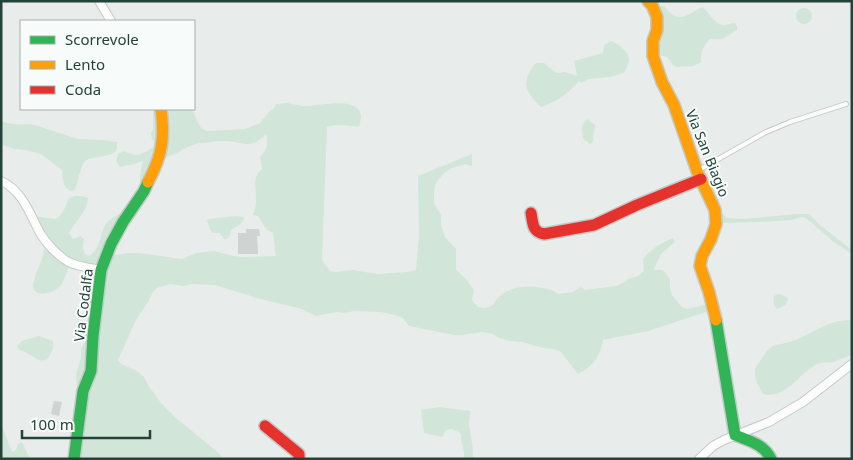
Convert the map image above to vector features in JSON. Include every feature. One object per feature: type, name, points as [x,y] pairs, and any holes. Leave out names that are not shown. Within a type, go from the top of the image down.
[{"type":"street","points":[[99,1],[110,20]]},
{"type":"street","name":"Via San Biagio","points":[[648,1],[652,5],[657,17],[653,56],[662,82],[674,105],[699,175],[715,210],[716,224],[702,256],[700,266],[710,292],[716,316],[735,436]]},
{"type":"street","name":"Via Codalfa","points":[[74,459],[83,391],[91,371],[100,270],[123,222],[144,191],[157,166],[163,141],[161,110]]},
{"type":"street","points":[[531,213],[534,228],[538,233],[544,234],[594,225],[699,175]]},
{"type":"street","points":[[1,181],[19,194],[40,233],[50,247],[68,262],[100,270]]},
{"type":"street","points":[[699,459],[713,446],[769,422],[803,402],[852,364]]},
{"type":"street","points":[[266,426],[299,454],[299,459]]},
{"type":"street","points":[[735,436],[762,446],[767,450],[772,459]]},
{"type":"lane","points":[[699,175],[766,132],[790,122],[846,104]]},
{"type":"green space","points":[[664,6],[669,12],[678,17],[686,16],[702,7],[713,19],[722,25],[735,23],[737,30],[722,39],[710,39],[702,50],[701,62],[694,66],[676,67],[667,57],[659,55],[657,51],[656,8]]},
{"type":"green space","points":[[804,8],[810,10],[812,16],[810,22],[804,24],[798,22],[796,16],[798,10]]},
{"type":"green space","points":[[611,41],[628,54],[629,61],[624,73],[610,77],[588,79],[581,83],[579,81],[562,97],[541,107],[531,96],[526,86],[526,81],[536,63],[544,63],[558,73],[565,72],[577,76],[574,61],[603,53],[604,45]]},
{"type":"green space","points":[[287,103],[307,106],[346,104],[358,109],[361,115],[359,127],[339,125],[327,127],[322,260],[330,271],[353,270],[377,274],[416,270],[419,234],[418,176],[472,154],[472,166],[466,164],[452,168],[443,174],[436,183],[434,203],[441,215],[441,225],[445,237],[456,249],[456,270],[474,290],[472,300],[478,307],[486,308],[493,305],[502,294],[515,288],[529,286],[545,288],[558,294],[573,292],[581,287],[585,290],[616,286],[638,276],[644,271],[643,259],[646,255],[673,238],[675,242],[662,253],[654,270],[664,271],[670,279],[672,295],[682,307],[687,309],[709,304],[712,310],[648,331],[603,340],[595,360],[588,368],[578,374],[560,351],[522,342],[509,341],[493,334],[482,332],[454,335],[409,326],[403,318],[381,312],[337,312],[316,316],[302,309],[260,299],[215,285],[192,284],[183,286],[170,284],[157,288],[153,292],[136,320],[118,360],[121,364],[137,371],[144,377],[161,403],[220,454],[222,459],[78,459],[108,256],[140,253],[182,259],[196,253],[214,251],[244,257],[276,256],[273,233],[267,230],[258,216],[253,215],[256,205],[256,180],[262,169],[260,156],[266,148],[267,137],[265,135],[255,143],[250,144],[230,141],[200,143],[163,157],[166,112],[171,110],[194,110],[201,128],[207,131],[245,129],[260,123],[276,104]]},
{"type":"green space","points":[[153,110],[159,110],[158,158],[140,193],[140,176],[143,160],[120,167],[116,161],[118,154],[123,151],[139,155],[153,147],[154,142],[151,133],[153,130]]},
{"type":"green space","points":[[587,119],[595,125],[593,141],[589,144],[584,140],[582,131],[582,126]]},
{"type":"green space","points":[[1,121],[35,125],[78,139],[117,142],[117,148],[110,155],[88,159],[84,162],[75,190],[71,191],[64,185],[62,170],[41,154],[14,149],[1,144]]},
{"type":"green space","points":[[704,171],[717,197],[721,212],[727,218],[747,219],[809,214],[852,250],[852,254],[834,242],[806,218],[720,223],[702,177]]},
{"type":"green space","points":[[75,196],[88,198],[84,211],[69,233],[73,239],[80,236],[84,239],[83,248],[85,254],[89,256],[98,246],[105,225],[117,215],[132,207],[100,269],[70,265],[57,289],[49,293],[40,294],[36,292],[33,284],[42,259],[44,247],[32,210],[39,217],[56,219],[69,198]]},
{"type":"green space","points":[[235,216],[244,217],[243,221],[232,229],[229,237],[226,239],[220,233],[213,233],[210,230],[207,220]]},
{"type":"green space","points":[[778,294],[788,298],[788,300],[785,305],[777,309],[773,299]]},
{"type":"green space","points":[[852,320],[852,355],[833,362],[817,364],[785,390],[771,395],[763,394],[757,383],[755,369],[772,346],[796,340],[838,321]]},
{"type":"green space","points":[[87,324],[92,327],[91,354],[79,390],[76,373],[81,358],[81,349],[85,342],[85,326]]},
{"type":"green space","points":[[39,336],[53,341],[52,352],[44,360],[36,359],[19,350],[17,346],[22,341]]},
{"type":"green space","points":[[439,407],[470,411],[469,424],[473,459],[464,459],[460,433],[452,429],[446,430],[442,437],[424,433],[421,410]]},
{"type":"green space","points":[[1,423],[12,452],[22,442],[30,459],[1,459]]},
{"type":"building","points":[[246,229],[259,229],[260,236],[257,236],[258,254],[238,254],[238,233],[246,233]]},
{"type":"building","points":[[54,401],[62,402],[59,416],[51,414]]},
{"type":"traffic: fast","points":[[74,459],[83,391],[91,371],[101,270],[111,244],[148,182]]},
{"type":"traffic: fast","points":[[716,320],[735,435],[760,446],[771,459]]},
{"type":"traffic: slow","points":[[648,1],[652,5],[657,17],[657,30],[653,41],[653,56],[662,82],[674,105],[697,171],[715,210],[716,224],[702,256],[700,266],[716,320]]},
{"type":"traffic: slow","points":[[148,182],[161,147],[163,129],[161,110]]},
{"type":"traffic: jam","points":[[531,213],[535,229],[544,234],[594,225],[701,179]]},
{"type":"traffic: jam","points":[[265,426],[299,454],[299,459]]}]
